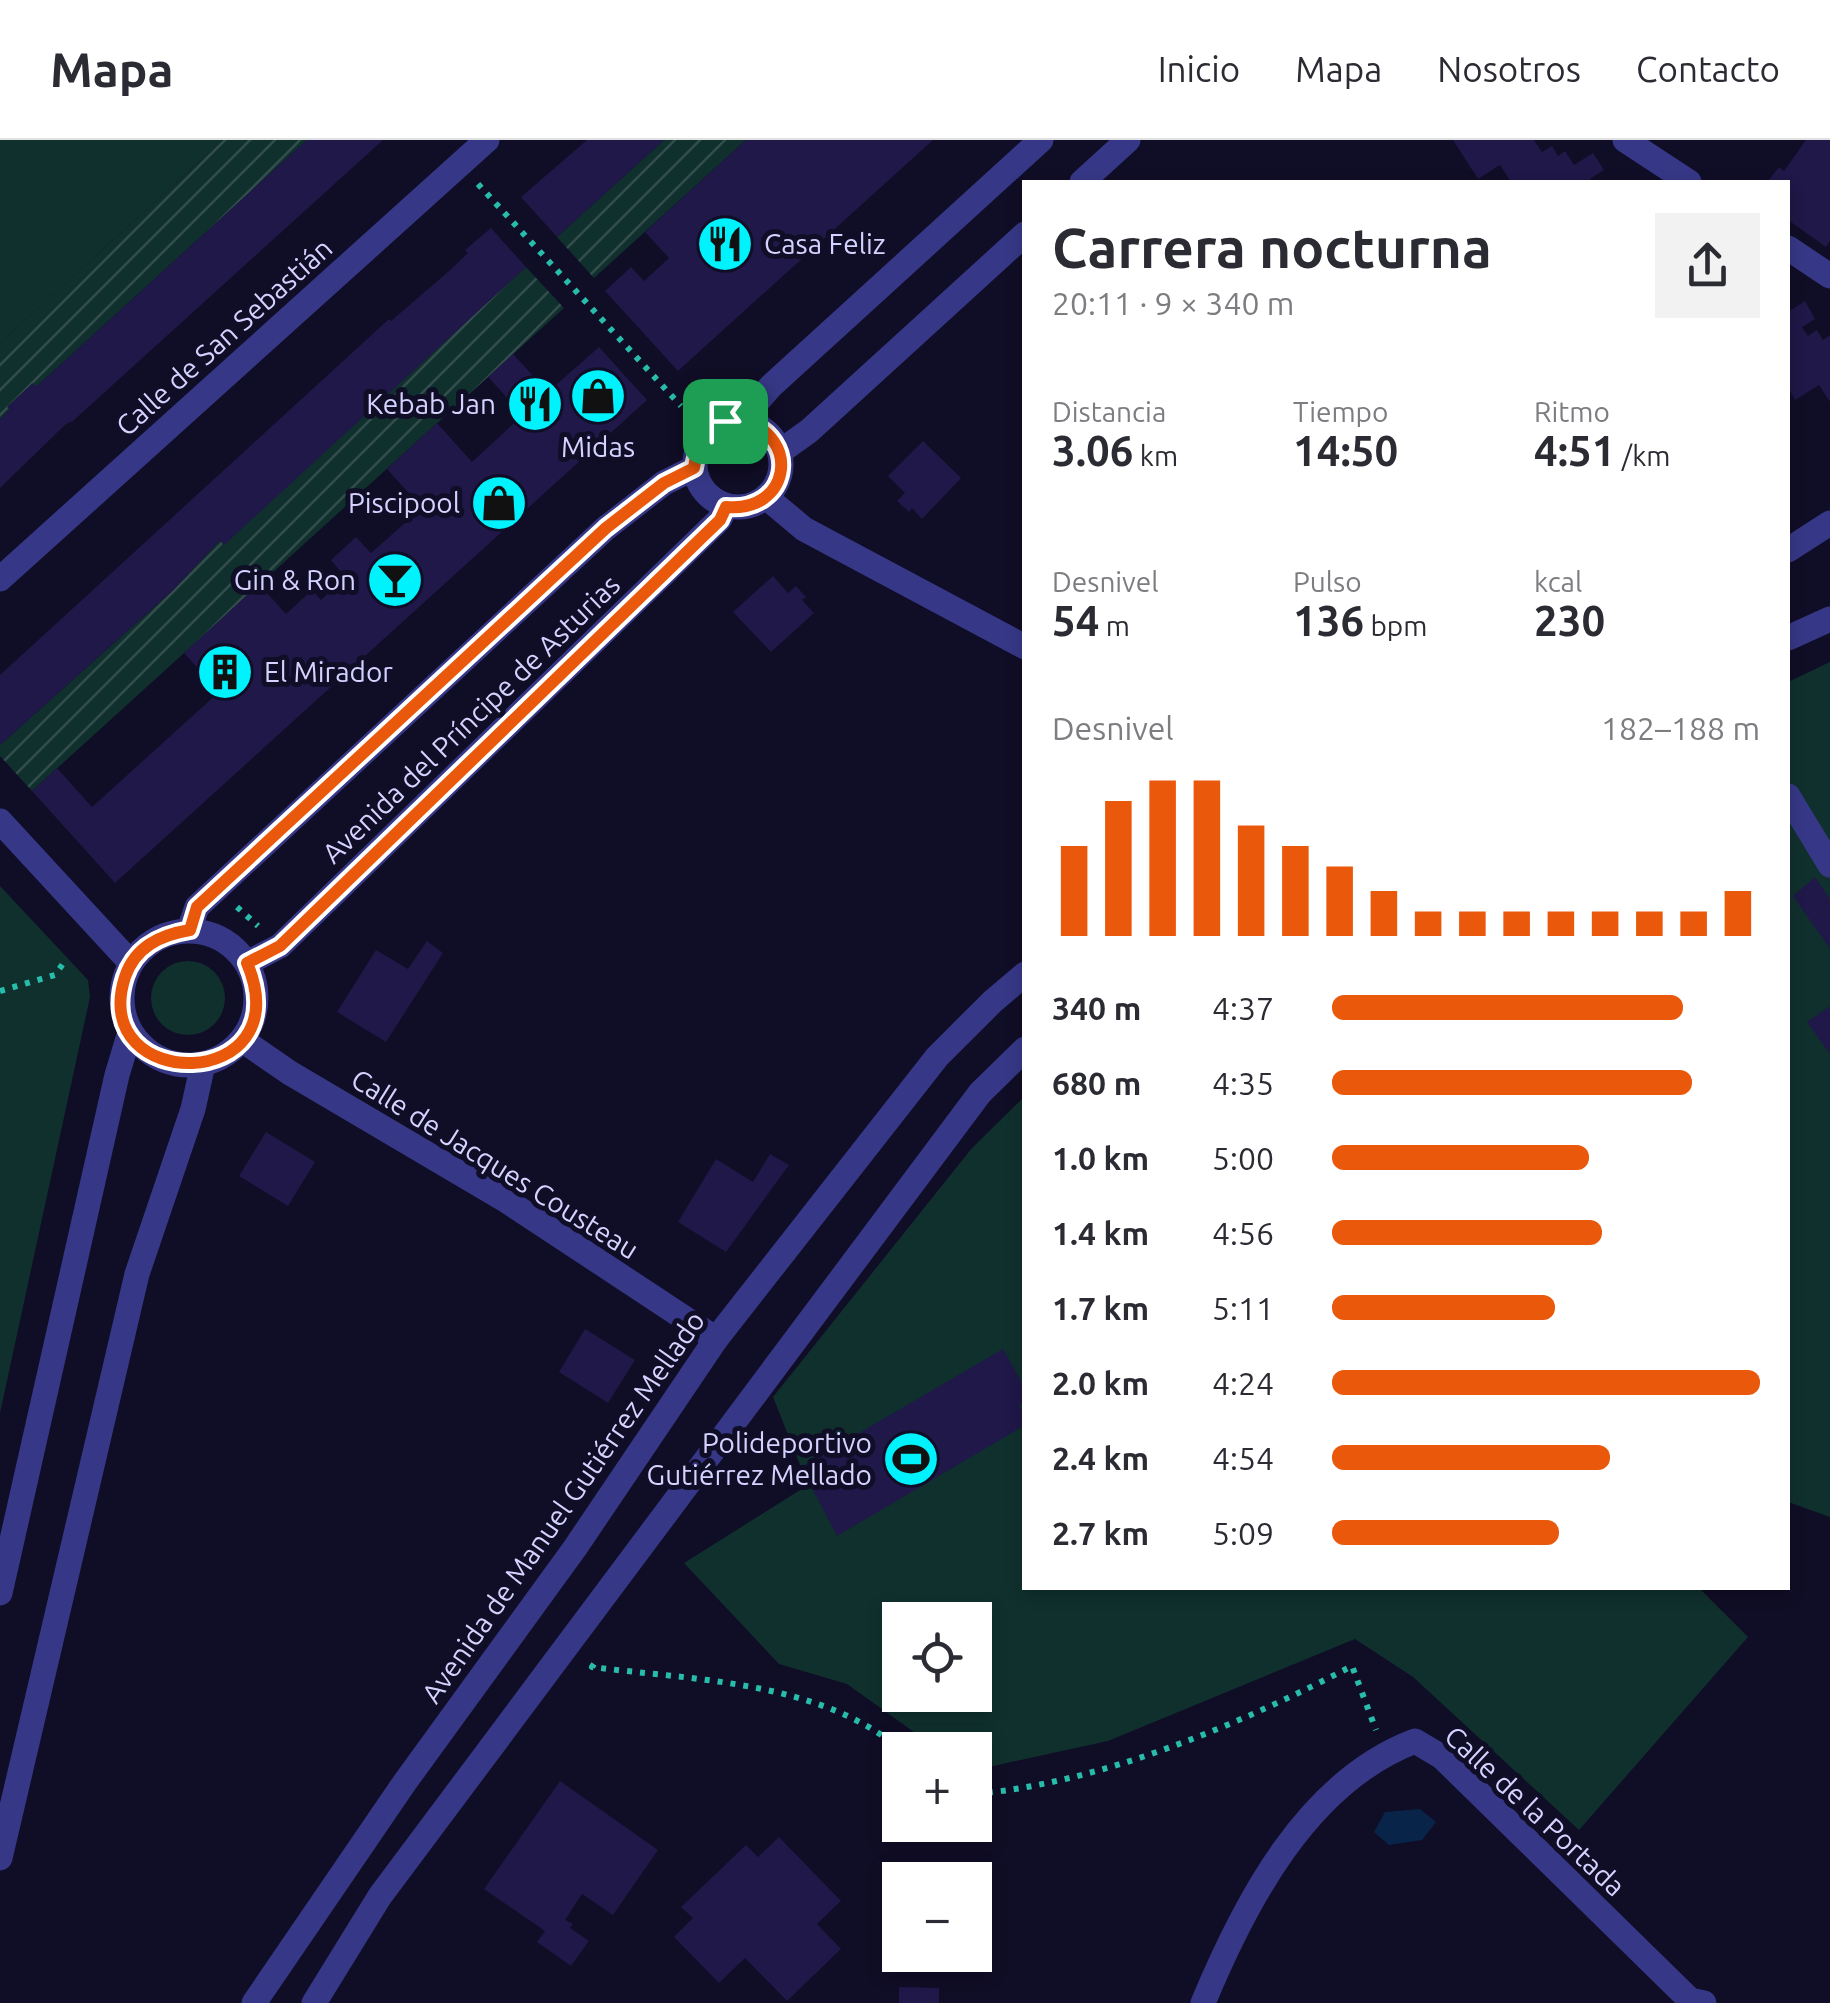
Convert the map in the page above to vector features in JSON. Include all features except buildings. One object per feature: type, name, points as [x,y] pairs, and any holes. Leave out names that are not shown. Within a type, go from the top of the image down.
[{"type":"street","name":"Calle de San Sebastián","points":[[0,579],[488,140]]},
{"type":"street","points":[[742,420],[771,386],[1041,140]]},
{"type":"street","points":[[1084,180],[1128,140]]},
{"type":"street","points":[[1625,140],[1686,180]]},
{"type":"street","points":[[780,452],[809,431],[1022,237]]},
{"type":"street","points":[[1790,249],[1829,274]]},
{"type":"street","points":[[725,421],[758,424],[772,436],[780,452],[780,475],[766,498],[745,508],[726,507],[705,493],[694,468],[697,446],[711,429],[725,421]]},
{"type":"street","name":"Avenida del Príncipe de Asturias","points":[[190,930],[197,907],[606,528],[664,483],[694,468]]},
{"type":"street","points":[[766,498],[804,529],[1022,644]]},
{"type":"street","name":"Avenida del Príncipe de Asturias","points":[[247,963],[280,946],[720,520],[726,507]]},
{"type":"street","points":[[1790,549],[1830,523]]},
{"type":"street","points":[[1790,637],[1830,619]]},
{"type":"street","points":[[1790,799],[1830,864]]},
{"type":"street","points":[[0,821],[131,963]]},
{"type":"street","points":[[190,930],[212,934],[232,946],[247,963],[255,982],[257,1003],[242,1040],[224,1055],[204,1064],[182,1065],[162,1060],[144,1048],[130,1032],[122,997],[131,963],[146,945],[167,934],[190,930]]},
{"type":"street","name":"Avenida de Manuel Gutiérrez Mellado","points":[[254,2003],[372,1830],[575,1548],[716,1339],[937,1057],[1022,977]]},
{"type":"street","points":[[0,1592],[116,1076],[130,1032]]},
{"type":"street","name":"Calle de Jacques Cousteau","points":[[242,1040],[290,1073],[507,1201],[716,1339]]},
{"type":"street","points":[[314,2003],[392,1880],[980,1093],[1022,1052]]},
{"type":"street","points":[[0,1858],[137,1274],[193,1109],[204,1064]]},
{"type":"street","name":"Calle de la Portada","points":[[1384,1753],[1416,1741],[1442,1757],[1695,2002]]},
{"type":"street","points":[[1202,2003],[1224,1952],[1272,1868],[1326,1799],[1384,1753]]},
{"type":"path","points":[[474,180],[680,406]]},
{"type":"path","points":[[229,899],[268,936]]},
{"type":"path","points":[[0,991],[55,976],[67,958]]},
{"type":"path","points":[[603,1651],[592,1667],[790,1693],[882,1733]]},
{"type":"path","points":[[992,1793],[1022,1790],[1146,1754],[1272,1708],[1352,1666],[1384,1753]]},
{"type":"green space","points":[[0,140],[223,140],[0,343]]},
{"type":"green space","points":[[223,140],[307,140],[36,387],[32,384],[0,419],[0,343]]},
{"type":"green space","points":[[664,140],[746,140],[594,278],[557,237]]},
{"type":"green space","points":[[526,267],[564,308],[32,791],[0,756],[0,745],[172,591],[220,540],[223,544]]},
{"type":"green space","points":[[1830,662],[1830,1517],[1790,1503],[1790,681]]},
{"type":"green space","points":[[0,886],[88,980],[90,997],[0,1413]]},
{"type":"green space","points":[[188,961],[202,963],[214,972],[223,984],[223,1012],[214,1024],[202,1033],[188,1035],[174,1033],[162,1024],[153,1012],[151,998],[153,984],[162,972],[174,963]]},
{"type":"green space","name":"Polideportivo Gutiérrez Mellado","points":[[1022,1099],[1022,1590],[1701,1590],[1748,1637],[1579,1830],[1413,1677],[1355,1639],[1108,1741],[992,1766],[992,1732],[914,1732],[886,1712],[992,1712],[992,1602],[882,1602],[882,1709],[847,1684],[779,1664],[684,1563],[808,1485],[773,1397],[972,1148]]},
{"type":"water","points":[[1420,1809],[1436,1822],[1422,1840],[1389,1845],[1374,1832],[1385,1812]]},
{"type":"place","name":"Casa Feliz","points":[[725,244]]},
{"type":"place","name":"Midas","points":[[598,396]]},
{"type":"place","name":"Kebab Jan","points":[[535,404]]},
{"type":"place","name":"Piscipool","points":[[499,503]]},
{"type":"place","name":"Gin & Ron","points":[[395,580]]},
{"type":"place","name":"El Mirador","points":[[225,672]]},
{"type":"place","name":"Polideportivo Gutiérrez Mellado","points":[[911,1459]]},
{"type":"route","points":[[725,421],[758,424],[772,436],[780,452],[780,475],[766,498],[745,508],[726,507],[720,520],[280,946],[247,963],[255,982],[257,1003],[242,1040],[224,1055],[204,1064],[182,1065],[162,1060],[144,1048],[130,1032],[122,997],[131,963],[146,945],[167,934],[190,930],[197,907],[606,528],[664,483],[694,468],[697,446],[711,429],[725,421]]}]
